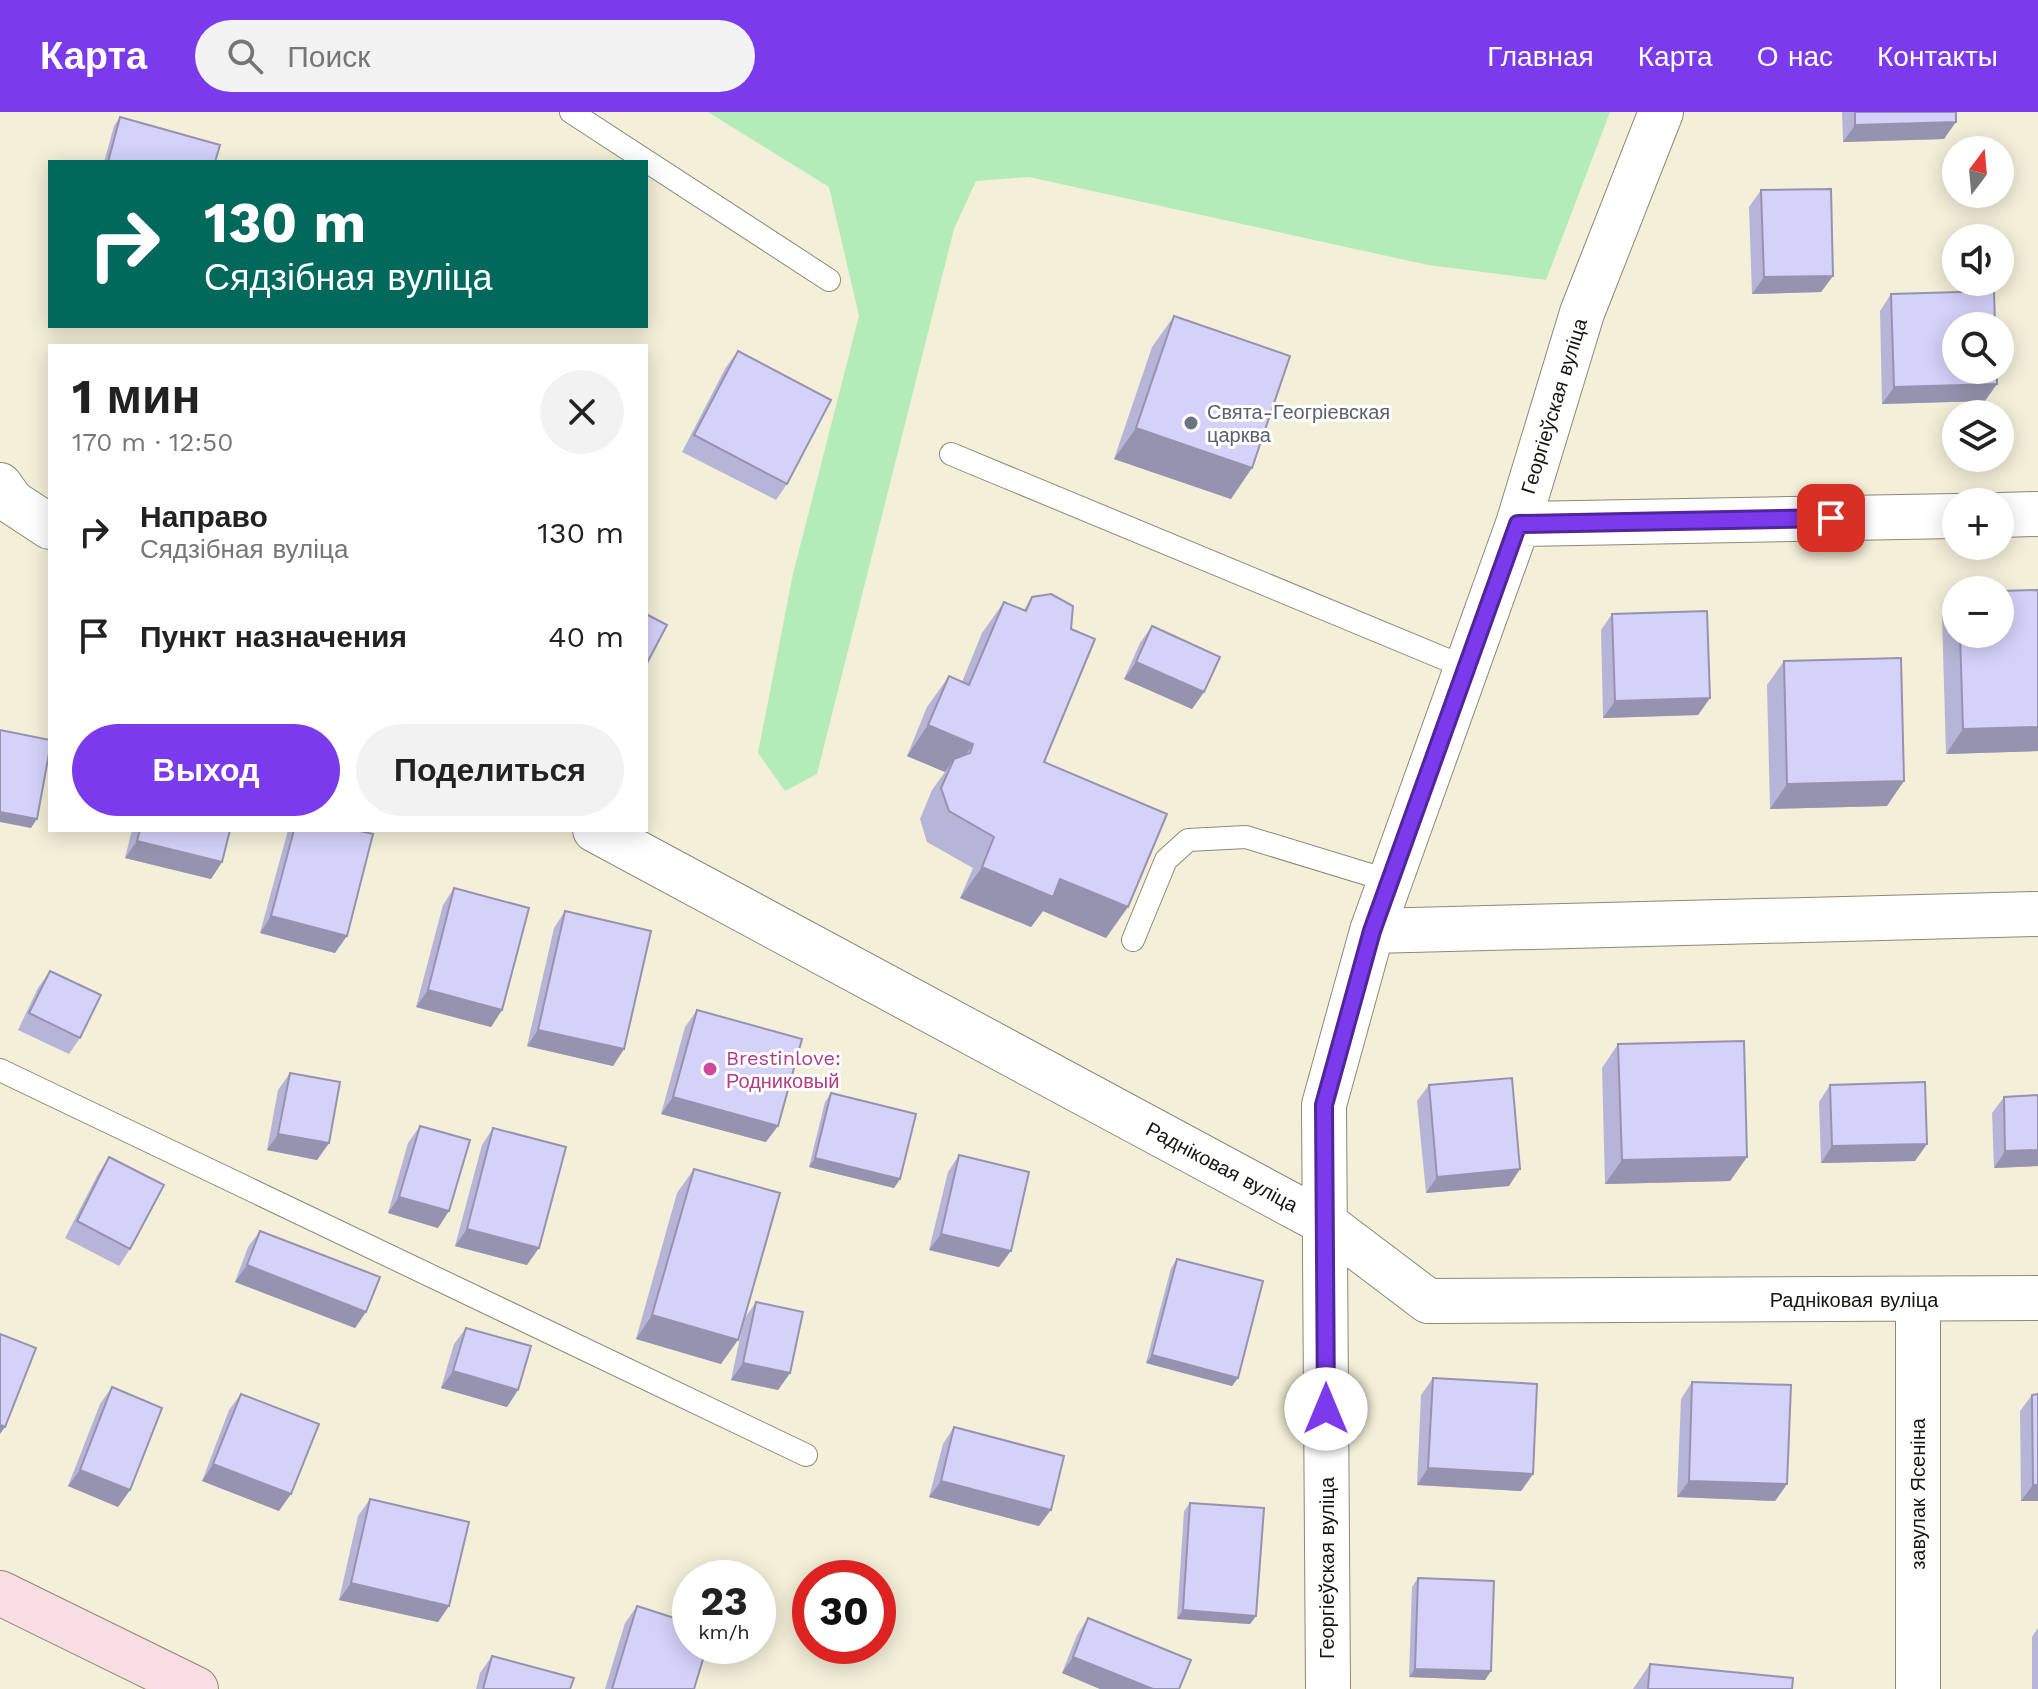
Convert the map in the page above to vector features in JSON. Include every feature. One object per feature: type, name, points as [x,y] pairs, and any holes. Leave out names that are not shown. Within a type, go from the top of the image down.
[{"type":"street","name":"Георгіеўская вуліца","points":[[1328,1689],[1324,1105],[1372,931],[1518,524],[1582,313],[1661,112]]},
{"type":"street","points":[[0,485],[12,502],[48,526]]},
{"type":"street","points":[[2014,515],[2038,514]]},
{"type":"street","points":[[1518,524],[1942,516]]},
{"type":"street","name":"Радніковая вуліца","points":[[599,832],[1325,1223],[1428,1301],[2038,1298]]},
{"type":"street","points":[[1372,931],[2038,914]]},
{"type":"street","name":"завулак Ясеніна","points":[[1918,1300],[1918,1689]]},
{"type":"street","points":[[0,1593],[196,1689]]},
{"type":"lane","points":[[571,112],[645,160]]},
{"type":"lane","points":[[648,162],[829,280]]},
{"type":"lane","points":[[951,454],[1467,668]]},
{"type":"lane","points":[[1133,940],[1166,860],[1188,840],[1246,837],[1390,881]]},
{"type":"lane","points":[[0,1070],[806,1455]]},
{"type":"green space","points":[[708,112],[1610,112],[1546,280],[1428,265],[1029,177],[976,181],[954,229],[817,774],[785,791],[758,753],[793,574],[859,316],[829,187]]},
{"type":"building","points":[[1855,112],[1956,112],[1956,122],[1855,125]]},
{"type":"building","points":[[120,117],[220,145],[216,160],[109,160]]},
{"type":"building","points":[[1831,189],[1833,276],[1764,277],[1761,190]]},
{"type":"building","points":[[1942,293],[1942,296],[1994,296],[1995,312],[1942,312],[1942,384],[1997,384],[1894,387],[1891,294]]},
{"type":"building","name":"Свята-Геогріевская царква","points":[[1174,316],[1290,356],[1252,468],[1136,428]]},
{"type":"building","points":[[738,351],[831,400],[787,484],[694,435]]},
{"type":"building","points":[[2038,590],[2038,727],[1963,729],[1960,648],[2014,648],[2014,591]]},
{"type":"building","points":[[1051,594],[1073,606],[1071,629],[1095,639],[1044,762],[1167,814],[1128,907],[1060,879],[1053,897],[982,867],[994,837],[949,811],[941,788],[954,759],[970,753],[973,744],[928,725],[949,676],[969,685],[1004,602],[1026,611],[1032,597]]},
{"type":"building","points":[[1707,611],[1710,698],[1615,701],[1612,614]]},
{"type":"building","points":[[648,615],[667,625],[648,661]]},
{"type":"building","points":[[1152,626],[1220,657],[1204,692],[1136,662]]},
{"type":"building","points":[[1901,658],[1904,781],[1787,784],[1784,661]]},
{"type":"building","points":[[0,730],[48,740],[48,759],[37,819],[0,812]]},
{"type":"building","points":[[139,832],[230,832],[222,862],[137,841]]},
{"type":"building","points":[[293,832],[373,834],[347,936],[271,916]]},
{"type":"building","points":[[454,888],[529,908],[502,1010],[428,990]]},
{"type":"building","points":[[565,911],[651,931],[624,1049],[538,1030]]},
{"type":"building","points":[[50,971],[101,995],[80,1038],[29,1013]]},
{"type":"building","points":[[697,1010],[802,1039],[778,1126],[673,1097]]},
{"type":"building","points":[[1744,1041],[1747,1157],[1622,1160],[1618,1044]]},
{"type":"building","points":[[290,1073],[340,1082],[329,1143],[278,1134]]},
{"type":"building","points":[[1512,1078],[1520,1169],[1437,1177],[1429,1085]]},
{"type":"building","points":[[1925,1082],[1927,1144],[1832,1146],[1830,1085]]},
{"type":"building","points":[[831,1093],[916,1114],[900,1179],[815,1158]]},
{"type":"building","points":[[2038,1095],[2038,1150],[2005,1151],[2004,1097]]},
{"type":"building","points":[[420,1126],[470,1140],[449,1211],[399,1197]]},
{"type":"building","points":[[493,1128],[566,1147],[539,1248],[467,1229]]},
{"type":"building","points":[[959,1155],[1029,1172],[1011,1251],[941,1234]]},
{"type":"building","points":[[109,1157],[164,1185],[130,1249],[77,1221]]},
{"type":"building","points":[[694,1169],[780,1193],[738,1340],[652,1315]]},
{"type":"building","points":[[260,1231],[380,1277],[366,1312],[247,1265]]},
{"type":"building","points":[[1177,1259],[1263,1281],[1238,1378],[1152,1355]]},
{"type":"building","points":[[756,1302],[803,1312],[790,1373],[743,1363]]},
{"type":"building","points":[[466,1328],[531,1346],[518,1390],[453,1371]]},
{"type":"building","points":[[0,1334],[36,1348],[5,1427],[0,1425]]},
{"type":"building","points":[[1433,1378],[1537,1384],[1533,1474],[1428,1468]]},
{"type":"building","points":[[1692,1382],[1791,1385],[1787,1484],[1689,1481]]},
{"type":"building","points":[[112,1387],[162,1408],[130,1490],[80,1470]]},
{"type":"building","points":[[241,1394],[319,1424],[291,1494],[213,1464]]},
{"type":"building","points":[[2038,1394],[2038,1485],[2033,1485],[2032,1395]]},
{"type":"building","points":[[954,1427],[1064,1456],[1051,1510],[941,1481]]},
{"type":"building","points":[[370,1499],[469,1522],[449,1606],[351,1583]]},
{"type":"building","points":[[1190,1503],[1264,1508],[1256,1616],[1183,1610]]},
{"type":"building","points":[[1418,1578],[1494,1581],[1491,1671],[1415,1669]]},
{"type":"building","points":[[637,1606],[672,1617],[672,1664],[702,1664],[694,1689],[612,1689]]},
{"type":"building","points":[[1088,1618],[1191,1660],[1179,1689],[1153,1689],[1073,1657]]},
{"type":"building","points":[[492,1656],[574,1678],[570,1689],[483,1689]]},
{"type":"building","points":[[1650,1664],[1793,1678],[1792,1689],[1648,1689]]},
{"type":"place","name":"Свята-Геогріевская царква","points":[[1191,423]]},
{"type":"place","name":"Brestinlove: Родниковый","points":[[710,1069]]},
{"type":"route","points":[[1326,1409],[1324,1105],[1372,931],[1518,524],[1831,518]]}]
